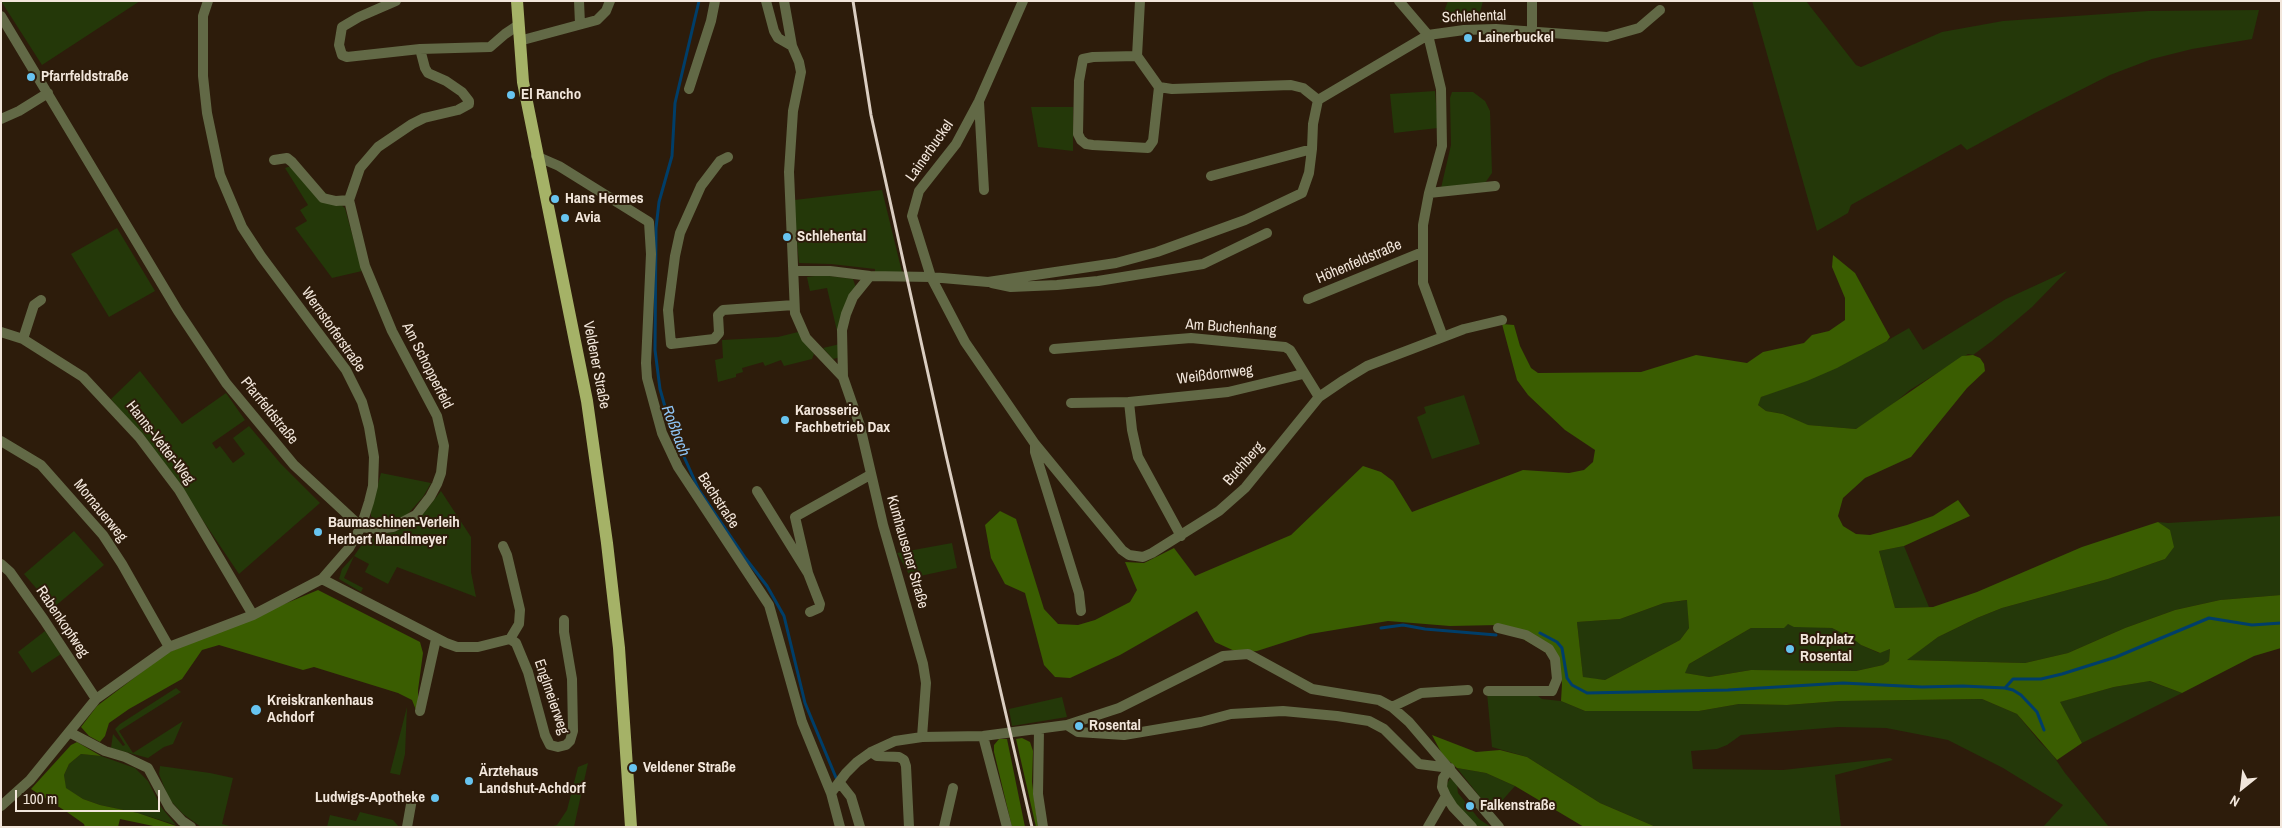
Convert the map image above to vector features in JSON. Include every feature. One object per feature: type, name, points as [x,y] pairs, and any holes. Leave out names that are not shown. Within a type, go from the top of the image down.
[{"type":"main road","name":"Veldener Straße","points":[[517,1],[517,26],[523,82],[536,156],[587,401],[607,543],[619,648],[631,827]]},
{"type":"street","name":"Wernstorferstraße","points":[[1,806],[30,780],[96,699],[169,647],[254,615],[322,579],[349,548],[361,527],[369,502],[374,472],[369,428],[362,402],[346,370],[261,256],[242,227],[216,163],[207,113],[203,76],[203,16],[208,1]]},
{"type":"street","points":[[396,1],[359,17],[342,27],[339,46],[342,55],[348,58],[420,49],[490,47],[517,26]]},
{"type":"street","points":[[579,1],[580,24]]},
{"type":"street","points":[[519,41],[597,20],[606,11],[610,1]]},
{"type":"street","points":[[689,89],[712,21],[715,1]]},
{"type":"street","points":[[766,1],[774,31],[778,38],[792,46]]},
{"type":"street","name":"Kumhausener Straße","points":[[784,1],[792,46],[801,72],[793,111],[789,172],[794,305],[798,321],[806,338],[843,377]]},
{"type":"street","name":"Lainerbuckel","points":[[932,277],[912,216],[914,203],[923,185],[956,144],[979,101],[1023,1]]},
{"type":"street","points":[[1137,56],[1083,59],[1079,81],[1078,134],[1086,144],[1148,148],[1153,141],[1159,87],[1137,56],[1140,1]]},
{"type":"street","points":[[1399,1],[1428,35]]},
{"type":"street","points":[[1532,1],[1532,32]]},
{"type":"street","name":"Schlehental","points":[[1318,100],[1428,35],[1464,30],[1496,29],[1608,37],[1639,28],[1660,10]]},
{"type":"street","name":"Pfarrfeldstraße","points":[[1,16],[178,311],[226,383],[294,465],[361,527]]},
{"type":"street","name":"Höhenfeldstraße","points":[[1428,35],[1441,89],[1443,116],[1442,146],[1429,193],[1423,225],[1423,283],[1442,337]]},
{"type":"street","points":[[274,160],[287,158],[323,198],[336,202],[349,200],[360,168],[378,147],[424,118],[458,110],[469,104],[469,101],[462,92],[446,81],[428,73],[424,68],[420,49]]},
{"type":"street","points":[[988,282],[1116,263],[1157,252],[1245,220],[1302,192],[1309,173],[1313,124],[1318,100],[1303,88],[1291,85],[1172,89],[1159,87]]},
{"type":"street","points":[[1,119],[19,111],[48,93]]},
{"type":"street","name":"Lainerbuckel","points":[[979,101],[984,190]]},
{"type":"street","points":[[1211,176],[1312,149]]},
{"type":"street","name":"Bachstraße","points":[[536,156],[559,166],[650,222],[651,254],[646,363],[647,378],[662,432],[684,476],[769,605],[802,722],[838,786],[851,797],[860,827]]},
{"type":"street","points":[[728,157],[720,161],[701,186],[680,233],[668,310],[671,344],[714,339],[719,333],[718,315],[723,310],[794,305]]},
{"type":"street","points":[[1429,193],[1495,186]]},
{"type":"street","name":"Am Schopperfeld","points":[[349,200],[366,266],[392,331],[437,416],[444,446],[441,473],[437,484],[430,498],[416,515],[393,527],[377,529],[361,527]]},
{"type":"street","points":[[794,271],[830,271],[870,276],[932,277],[988,282],[1011,287],[1057,285],[1203,264],[1267,233]]},
{"type":"street","name":"Höhenfeldstraße","points":[[1308,299],[1422,252]]},
{"type":"street","name":"Kumhausener Straße","points":[[870,276],[853,297],[846,314],[842,330],[843,377],[860,426],[870,475],[897,580],[923,664],[926,683],[922,737]]},
{"type":"street","name":"Buchberg","points":[[932,277],[965,342],[1035,444],[1122,550],[1129,556],[1143,557],[1152,553],[1218,512],[1245,488],[1319,397],[1367,366],[1464,329],[1502,320]]},
{"type":"street","points":[[23,339],[34,305],[41,300]]},
{"type":"street","name":"Hanns-Vetter-Weg","points":[[1,332],[23,339],[69,366],[90,382],[139,437],[178,490],[254,615]]},
{"type":"street","name":"Am Buchenhang","points":[[1054,350],[1191,338],[1285,348],[1290,350],[1303,374],[1319,397]]},
{"type":"street","name":"Weißdornweg","points":[[1070,403],[1129,402],[1228,392],[1303,374]]},
{"type":"street","points":[[1129,402],[1132,430],[1138,457],[1181,536]]},
{"type":"street","name":"Mornauerweg","points":[[1,441],[41,465],[103,535],[122,564],[169,647]]},
{"type":"street","name":"Buchberg","points":[[1035,444],[1035,452],[1079,593],[1081,612]]},
{"type":"street","points":[[778,526],[870,475]]},
{"type":"street","points":[[757,491],[808,573]]},
{"type":"street","points":[[795,517],[808,573],[820,604],[819,608],[810,612]]},
{"type":"street","points":[[322,579],[436,639],[457,647],[478,647],[510,639],[519,624],[520,610],[507,555],[503,546]]},
{"type":"street","name":"Rabenkopfweg","points":[[1,564],[10,572],[44,620],[96,699]]},
{"type":"street","name":"Englmeierweg","points":[[510,639],[516,644],[528,672],[545,735],[553,747],[566,746],[570,741],[573,731],[573,722],[572,679],[564,632],[564,620]]},
{"type":"street","points":[[1488,690],[1552,692],[1557,679],[1555,659],[1549,649],[1526,635],[1498,628]]},
{"type":"street","points":[[420,711],[436,639]]},
{"type":"street","points":[[838,786],[846,773],[871,752],[895,741],[922,737],[983,736],[1067,725],[1119,708],[1223,656],[1241,654],[1252,656],[1312,689],[1379,700],[1392,707],[1409,722],[1499,827]]},
{"type":"street","points":[[1392,707],[1420,693],[1468,690]]},
{"type":"street","points":[[1067,725],[1078,732],[1124,736],[1239,714],[1283,711],[1337,716],[1369,721],[1384,729],[1419,764],[1450,768]]},
{"type":"street","points":[[1038,730],[1038,794],[1043,827]]},
{"type":"street","points":[[69,732],[105,751],[125,757],[148,768],[169,807],[182,821],[191,827]]},
{"type":"street","points":[[983,736],[1007,827]]},
{"type":"street","points":[[871,752],[877,756],[899,757],[904,760],[906,766],[909,827]]},
{"type":"street","points":[[1450,768],[1443,778],[1442,787],[1453,807],[1472,827]]},
{"type":"street","name":"Bachstraße","points":[[838,786],[840,827]]},
{"type":"street","points":[[944,827],[953,788]]},
{"type":"street","points":[[1428,827],[1446,796]]},
{"type":"street","points":[[407,827],[412,799]]},
{"type":"green space","points":[[1,1],[140,1],[42,65]]},
{"type":"green space","points":[[1448,1],[1483,1],[1478,20],[1440,22]]},
{"type":"green space","points":[[1752,1],[1806,1],[1856,65],[1861,67],[1942,32],[2003,21],[2148,11],[2259,10],[2252,39],[2192,49],[2152,59],[2110,75],[1967,150],[1961,144],[1851,205],[1848,213],[1817,231]]},
{"type":"green space","points":[[1435,91],[1438,128],[1394,133],[1390,94]]},
{"type":"green space","points":[[1452,92],[1473,92],[1485,101],[1490,111],[1492,173],[1485,183],[1441,188],[1451,145],[1450,98]]},
{"type":"green space","points":[[1031,107],[1073,107],[1073,151],[1038,147]]},
{"type":"green space","points":[[291,166],[345,208],[362,271],[332,278],[295,228],[307,221],[300,210],[308,205],[285,168]]},
{"type":"green space","points":[[882,190],[902,272],[875,273],[875,269],[831,264],[799,263],[797,242],[799,242],[799,235],[796,235],[794,200]]},
{"type":"green space","points":[[117,228],[155,291],[109,317],[71,254]]},
{"type":"green space","points":[[1833,255],[1855,273],[1890,337],[1887,341],[1837,368],[1761,397],[1758,405],[1766,411],[1783,414],[1808,425],[1856,429],[1962,356],[1973,355],[1980,358],[1984,364],[1985,371],[1967,388],[1911,457],[1865,478],[1843,498],[1838,516],[1843,526],[1856,534],[1870,535],[1907,525],[1933,516],[1958,500],[1970,516],[1904,546],[1879,551],[1895,608],[1933,607],[1977,592],[2082,547],[2158,522],[2170,530],[2174,547],[2165,559],[2108,579],[2002,608],[1977,618],[1938,637],[1907,660],[2025,663],[2068,653],[2125,628],[2175,610],[2220,600],[2281,595],[2281,648],[2254,656],[2182,693],[2150,681],[2114,687],[2060,702],[2082,743],[2057,760],[2017,714],[1982,699],[1840,701],[1787,705],[1739,704],[1699,711],[1585,711],[1561,701],[1562,684],[1559,660],[1499,625],[1450,626],[1388,621],[1310,634],[1257,651],[1239,653],[1215,642],[1197,611],[1120,655],[1070,678],[1055,677],[1044,665],[1025,593],[1005,584],[991,558],[985,525],[1000,511],[1016,519],[1044,609],[1058,624],[1078,625],[1095,620],[1130,602],[1137,590],[1125,562],[1144,563],[1174,548],[1195,576],[1291,535],[1363,466],[1381,472],[1393,481],[1412,512],[1523,470],[1569,473],[1584,470],[1593,462],[1595,450],[1565,430],[1528,395],[1517,380],[1502,324],[1514,325],[1520,346],[1531,368],[1538,373],[1641,372],[1696,355],[1747,363],[1763,352],[1804,343],[1812,335],[1829,331],[1845,320],[1845,298],[1832,267]],"holes":[[[1687,600],[1689,628],[1680,640],[1605,680],[1583,677],[1577,622],[1620,619],[1664,603]],[[1788,624],[1794,627],[1832,628],[1861,645],[1880,653],[1890,649],[1889,661],[1883,665],[1856,671],[1751,670],[1709,677],[1685,673],[1689,664],[1751,628],[1784,628]]]},
{"type":"green space","points":[[2067,271],[2032,307],[1992,341],[1973,355],[1968,354],[1910,390],[1887,409],[1856,429],[1807,425],[1783,414],[1766,411],[1757,404],[1761,397],[1876,347],[1909,328],[1923,350],[2006,299]]},
{"type":"green space","points":[[822,275],[853,279],[856,288],[841,357],[833,359],[823,348],[840,344],[827,288],[810,291],[807,277]]},
{"type":"green space","points":[[798,332],[814,354],[812,359],[784,366],[781,360],[765,366],[763,362],[742,368],[743,372],[736,374],[736,377],[718,382],[715,360],[723,358],[722,340],[778,337]]},
{"type":"green space","points":[[140,371],[182,424],[226,393],[245,420],[212,443],[216,449],[220,446],[233,463],[245,454],[233,438],[249,426],[281,464],[320,503],[239,574],[173,476],[111,399]]},
{"type":"green space","points":[[1464,395],[1480,444],[1432,459],[1417,417],[1426,413],[1424,407]]},
{"type":"green space","points":[[381,473],[431,483],[423,497],[406,516],[383,522],[375,520],[371,516],[371,509]]},
{"type":"green space","points":[[441,491],[471,537],[471,572],[476,597],[397,567],[388,584],[365,572],[369,564],[354,556],[363,543],[371,537],[394,532],[415,524]]},
{"type":"green space","points":[[2281,516],[2281,595],[2220,600],[2175,610],[2125,628],[2068,653],[2025,663],[1906,660],[1938,637],[2002,608],[2108,579],[2165,559],[2170,530],[2158,522]]},
{"type":"green space","points":[[74,531],[104,565],[53,608],[24,574]]},
{"type":"green space","points":[[952,543],[957,568],[911,578],[897,553]]},
{"type":"green space","points":[[1904,546],[1929,607],[1895,608],[1879,551]]},
{"type":"green space","points":[[354,556],[344,578],[363,588],[361,592],[339,579],[342,569]]},
{"type":"green space","points":[[318,590],[420,642],[423,653],[418,690],[418,715],[412,700],[398,693],[314,667],[303,670],[219,645],[202,650],[182,679],[129,709],[109,723],[105,736],[100,742],[89,736],[81,727],[97,706],[167,653]]},
{"type":"green space","points":[[1688,600],[1689,628],[1680,640],[1605,680],[1583,678],[1577,622],[1620,619],[1664,603]]},
{"type":"green space","points":[[1788,624],[1832,628],[1879,653],[1890,649],[1889,661],[1883,665],[1856,671],[1751,670],[1709,677],[1684,673],[1689,664],[1751,628]]},
{"type":"green space","points":[[45,631],[61,654],[32,673],[18,652]]},
{"type":"green space","points":[[2149,681],[2182,693],[2082,743],[2059,702],[2114,687]]},
{"type":"green space","points":[[176,688],[181,692],[119,731],[133,753],[183,721],[173,744],[164,747],[148,758],[111,748],[113,734],[123,746],[125,745],[115,729],[120,724]]},
{"type":"green space","points":[[1487,693],[1538,696],[1542,699],[1561,701],[1585,711],[1699,711],[1739,704],[1787,705],[1840,701],[1982,699],[2017,714],[2052,754],[2109,827],[2043,827],[2063,805],[2003,768],[1948,740],[1886,728],[1838,727],[1741,735],[1727,745],[1717,749],[1691,751],[1693,769],[1783,770],[1890,758],[1893,760],[1835,775],[1841,827],[1656,827],[1600,803],[1527,757],[1492,747]]},
{"type":"green space","points":[[1062,697],[1067,717],[1012,726],[1009,709]]},
{"type":"green space","points":[[407,707],[405,754],[400,775],[390,773]]},
{"type":"green space","points":[[1432,735],[1476,752],[1500,750],[1527,757],[1600,803],[1656,827],[1584,827],[1515,786],[1486,773],[1457,768],[1443,756]]},
{"type":"green space","points":[[1022,738],[1030,742],[1033,751],[1032,782],[1038,827],[1036,827],[1016,739]]},
{"type":"green space","points":[[999,739],[1007,739],[1025,827],[1012,827],[994,752],[994,745]]},
{"type":"green space","points":[[77,742],[101,756],[81,754],[69,764],[64,775],[66,788],[83,799],[100,805],[138,813],[179,827],[158,827],[120,819],[118,827],[85,827],[84,824],[67,812],[31,789],[71,745]]},
{"type":"green space","points":[[81,754],[101,756],[135,768],[148,781],[161,807],[176,825],[138,813],[100,805],[83,799],[65,788],[64,775],[69,764]]},
{"type":"green space","points":[[588,763],[574,827],[550,827],[557,825],[567,810],[578,767]]},
{"type":"green space","points":[[160,766],[233,778],[222,824],[233,827],[201,827],[183,814],[169,799],[159,774]]},
{"type":"green space","points":[[1457,768],[1486,773],[1515,786],[1492,812]]},
{"type":"green space","points":[[1450,778],[1457,784],[1458,793],[1479,819],[1491,827],[1477,827],[1456,805],[1445,788]]},
{"type":"green space","points":[[360,812],[393,820],[399,827],[327,827],[330,815],[356,821]]},
{"type":"waterway","name":"Roßbach","points":[[699,1],[675,103],[672,156],[659,202],[656,228],[655,350],[660,389],[671,428],[699,490],[746,559],[767,586],[784,616],[805,703],[837,780]]},
{"type":"waterway","points":[[2005,688],[2013,679],[2041,679],[2116,657],[2209,618],[2252,625],[2281,623]]},
{"type":"waterway","points":[[1381,628],[1403,625],[1425,629],[1496,635]]},
{"type":"waterway","points":[[1540,633],[1557,642],[1562,648],[1567,678],[1572,685],[1587,693],[1728,690],[1843,683],[1922,687],[2005,688],[2021,695],[2037,712],[2044,730]]},
{"type":"railway","points":[[853,1],[871,115],[946,455],[1032,827]]},
{"type":"place","name":"Lainerbuckel","points":[[1468,38]]},
{"type":"place","name":"Pfarrfeldstraße","points":[[31,77]]},
{"type":"place","name":"El Rancho","points":[[511,95]]},
{"type":"place","name":"Hans Hermes","points":[[555,199]]},
{"type":"place","name":"Avia","points":[[565,218]]},
{"type":"place","name":"Schlehental","points":[[787,237]]},
{"type":"place","name":"Karosserie Fachbetrieb Dax","points":[[785,420]]},
{"type":"place","name":"Baumaschinen-Verleih Herbert Mandlmeyer","points":[[318,532]]},
{"type":"place","name":"Bolzplatz Rosental","points":[[1790,649]]},
{"type":"place","name":"Kreiskrankenhaus Achdorf","points":[[256,710]]},
{"type":"place","name":"Rosental","points":[[1079,726]]},
{"type":"place","name":"Veldener Straße","points":[[633,768]]},
{"type":"place","name":"Ärztehaus Landshut-Achdorf","points":[[469,781]]},
{"type":"place","name":"Ludwigs-Apotheke","points":[[435,798]]},
{"type":"place","name":"Falkenstraße","points":[[1470,806]]}]
